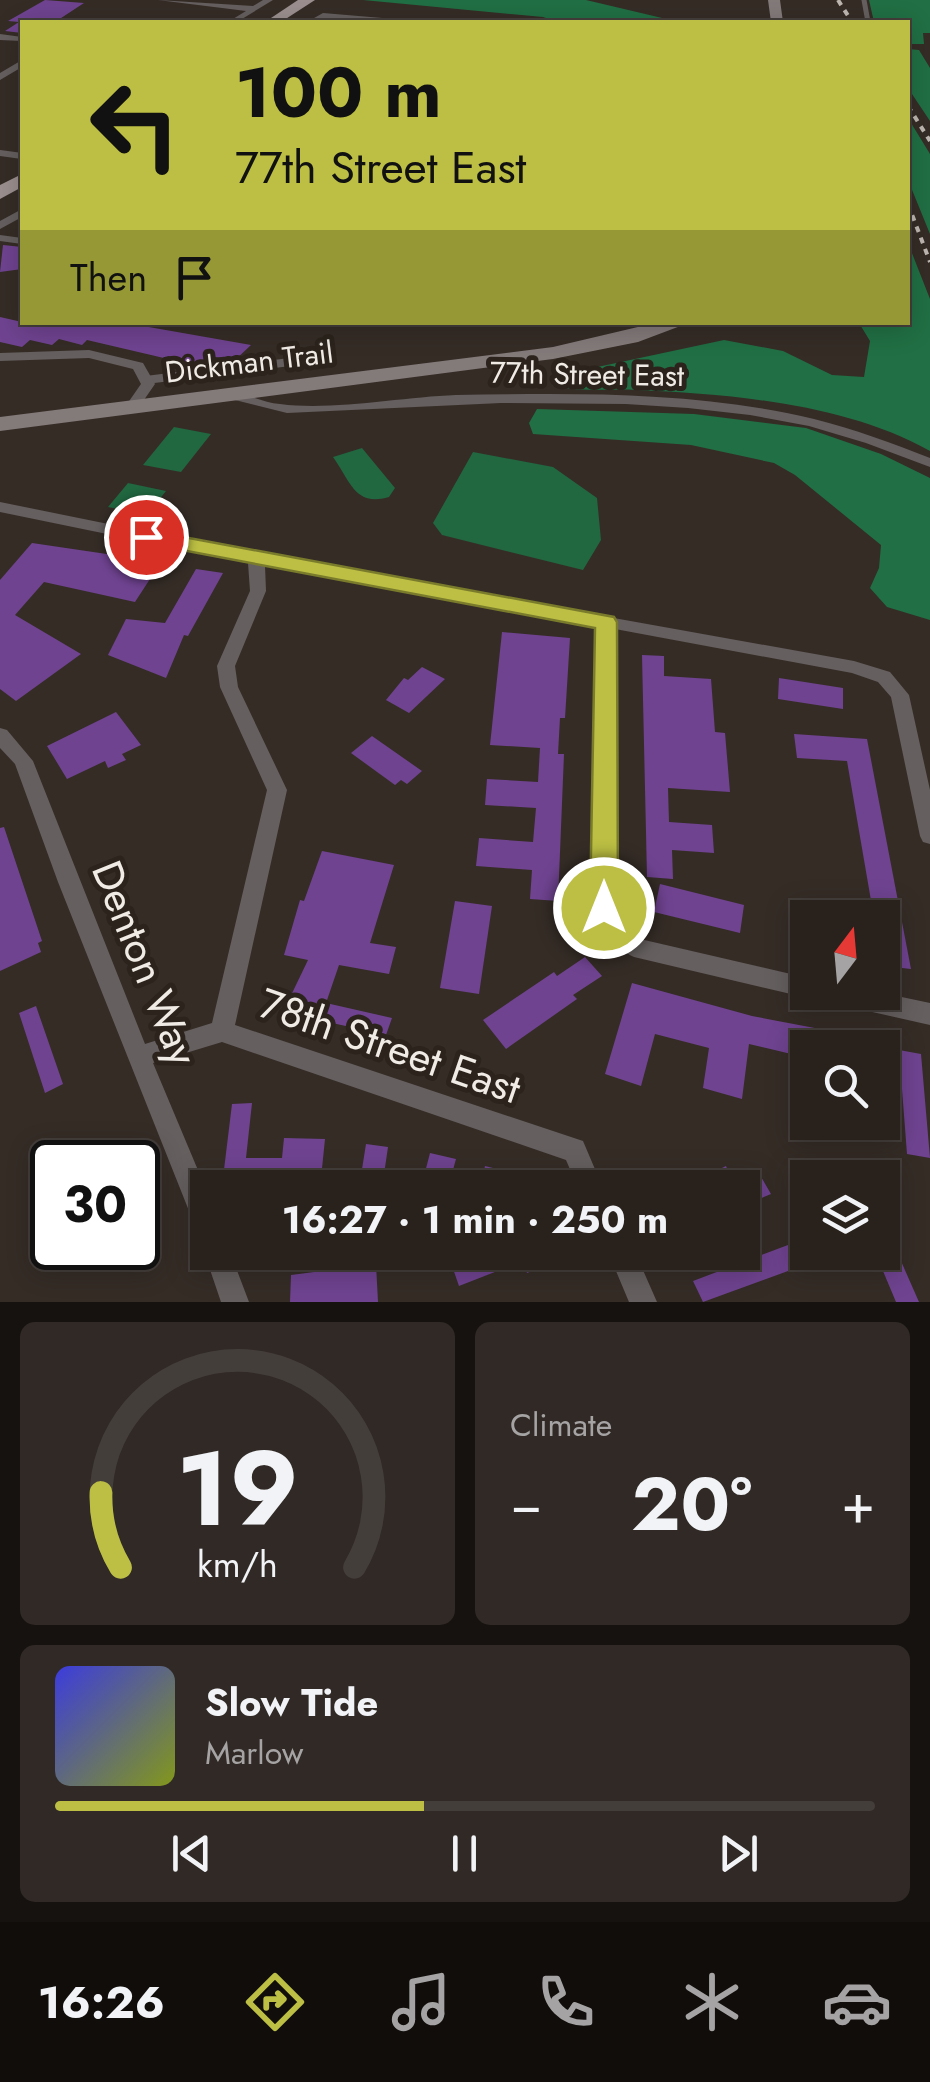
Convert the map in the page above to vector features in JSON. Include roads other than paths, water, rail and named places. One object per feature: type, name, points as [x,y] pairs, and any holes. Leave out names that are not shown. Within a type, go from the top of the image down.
[{"type":"main road","points":[[275,20],[308,0]]},
{"type":"street","points":[[162,0],[256,9]]},
{"type":"street","points":[[236,20],[270,0]]},
{"type":"street","points":[[314,20],[323,15],[382,20]]},
{"type":"street","name":"Dickman Trail","points":[[0,424],[553,353],[631,338],[671,325]]},
{"type":"street","points":[[0,357],[89,354],[138,366],[148,384],[132,407]]},
{"type":"street","name":"77th Street East","points":[[236,396],[284,409],[366,402],[577,396],[712,404],[792,416],[896,447],[930,463]]},
{"type":"street","points":[[0,508],[256,559],[854,666],[884,677],[900,695],[930,836]]},
{"type":"street","points":[[222,1031],[277,790],[229,687],[226,666],[258,591],[256,559]]},
{"type":"street","points":[[606,622],[604,908],[634,946],[790,984]]},
{"type":"street","name":"Denton Way","points":[[0,735],[23,761],[190,1182]]},
{"type":"street","points":[[900,1008],[930,1014]]},
{"type":"street","name":"78th Street East","points":[[141,1056],[222,1031],[574,1150],[583,1170]]},
{"type":"street","points":[[223,1270],[235,1302]]},
{"type":"street","points":[[628,1270],[643,1302]]},
{"type":"lane","points":[[146,380],[290,362]]},
{"type":"railway","points":[[838,0],[851,20]]},
{"type":"railway","points":[[910,109],[930,141]]},
{"type":"railway","points":[[910,209],[930,262]]}]
